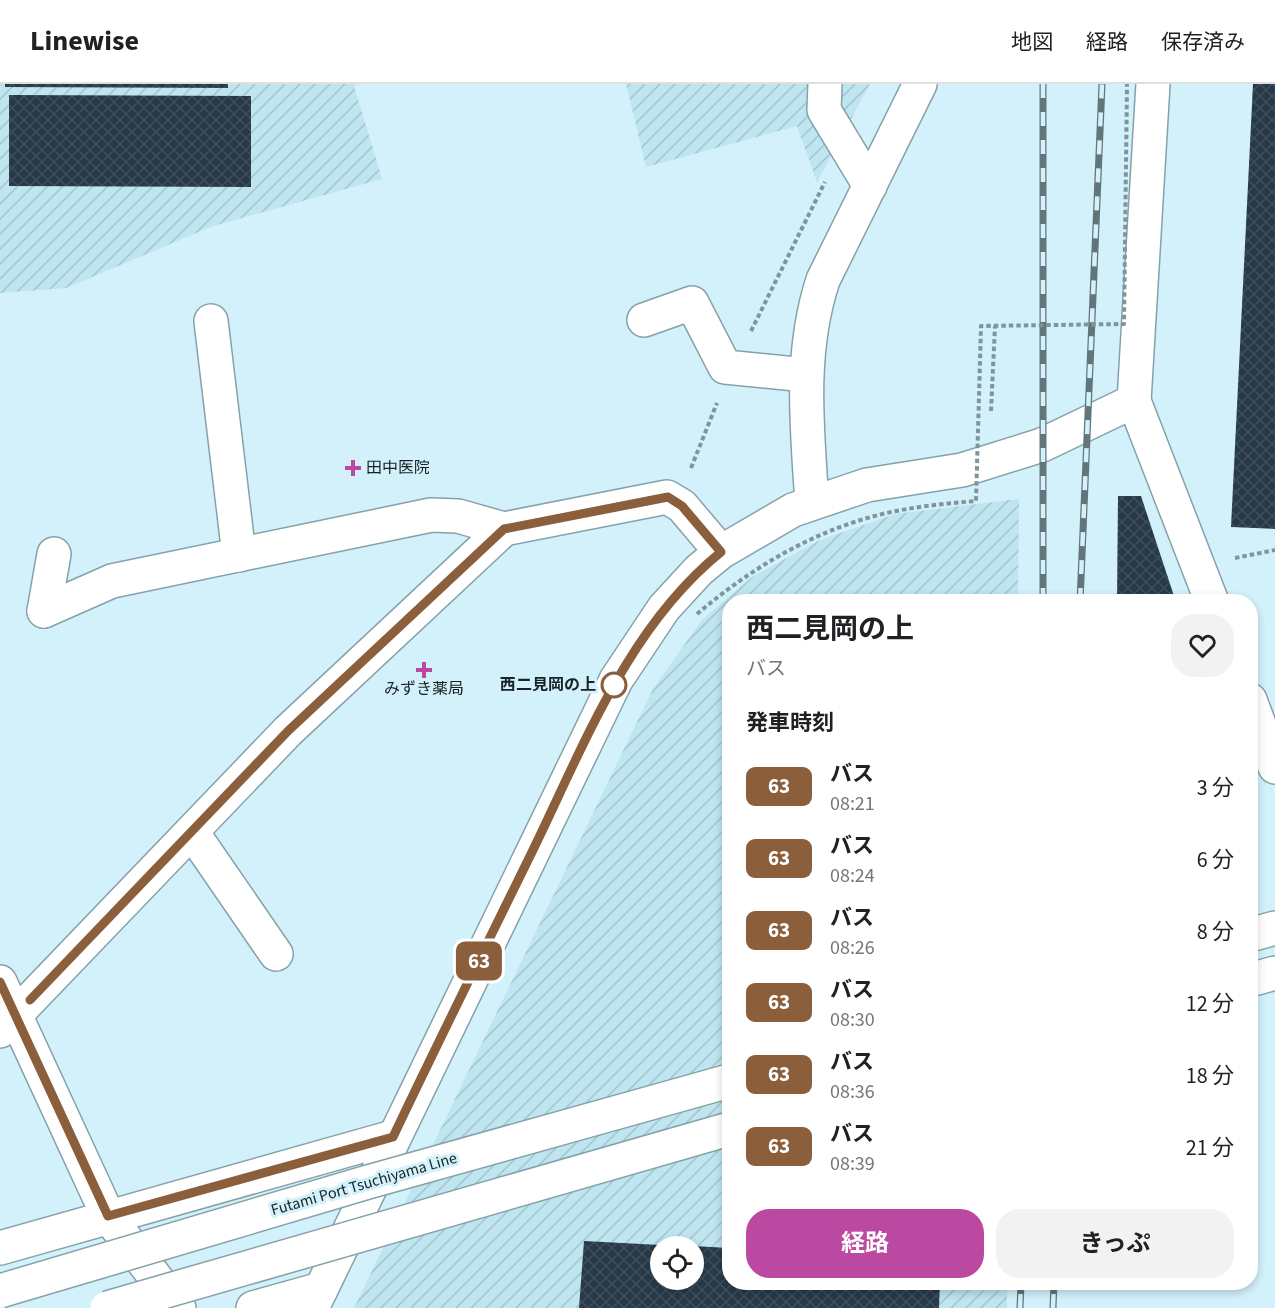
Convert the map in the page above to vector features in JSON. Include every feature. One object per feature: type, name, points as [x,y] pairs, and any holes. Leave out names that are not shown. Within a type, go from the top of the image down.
[{"type":"street","points":[[825,84],[824,110],[870,186]]},
{"type":"street","points":[[812,503],[806,375],[812,312],[823,280],[920,84]]},
{"type":"street","points":[[1154,84],[1134,401],[1209,594]]},
{"type":"street","points":[[644,320],[692,303],[729,368],[806,375]]},
{"type":"street","points":[[211,321],[239,555]]},
{"type":"street","points":[[253,1308],[316,1299],[616,680],[664,608],[699,570],[721,552],[775,520],[812,503],[867,484],[962,470],[1019,453],[1059,438],[1134,401]]},
{"type":"street","points":[[54,554],[44,611],[112,581],[431,515],[458,516],[504,529],[668,497],[682,506],[721,552]]},
{"type":"street","points":[[7,1024],[288,731],[504,529]]},
{"type":"street","points":[[1258,721],[1275,767]]},
{"type":"street","points":[[192,832],[276,954]]},
{"type":"street","points":[[1258,933],[1275,928]]},
{"type":"street","points":[[1258,978],[1275,973]]},
{"type":"street","points":[[0,982],[7,1024],[108,1216],[179,1308]]},
{"type":"street","name":"Futami Port Tsuchiyama Line","points":[[0,1291],[369,1182],[722,1083]]},
{"type":"street","points":[[107,1308],[722,1131]]},
{"type":"street","points":[[0,1248],[393,1137]]},
{"type":"path","points":[[697,614],[752,570],[820,535],[850,524],[907,509],[976,501],[981,326],[1124,324],[1127,84]]},
{"type":"path","points":[[694,475],[690,466],[729,368],[829,176]]},
{"type":"path","points":[[991,411],[995,326]]},
{"type":"shaded area","points":[[0,84],[357,84],[354,86],[382,179],[213,226],[66,288],[0,293]]},
{"type":"shaded area","points":[[626,84],[870,84],[817,182],[797,126],[646,167]]},
{"type":"shaded area","points":[[1019,499],[1018,594],[732,594],[752,577],[818,541],[895,514]]},
{"type":"shaded area","points":[[722,603],[722,1290],[1007,1290],[1007,1308],[354,1308],[653,689],[702,620]]},
{"type":"building","points":[[5,84],[228,84],[228,88],[5,87]]},
{"type":"building","points":[[1253,84],[1275,84],[1275,529],[1231,527]]},
{"type":"building","points":[[9,95],[251,96],[251,187],[9,186]]},
{"type":"building","points":[[1118,496],[1141,496],[1173,594],[1117,594]]},
{"type":"building","points":[[584,1241],[650,1244],[650,1290],[704,1290],[704,1247],[722,1248],[722,1290],[940,1290],[939,1308],[579,1308]]},
{"type":"railway","points":[[1043,84],[1043,594]]},
{"type":"railway","points":[[1080,594],[1102,84]]},
{"type":"railway","points":[[1020,1308],[1021,1290]]},
{"type":"railway","points":[[1053,1308],[1054,1290]]},
{"type":"bus line","name":"63","points":[[0,982],[14,1017],[108,1216],[393,1137],[616,680],[664,608],[699,570],[721,552],[682,506],[676,500],[668,497],[504,529],[288,731],[30,1000]]},
{"type":"place","name":"田中医院","points":[[353,468]]},
{"type":"place","name":"みずき薬局","points":[[424,670]]},
{"type":"place","name":"西二見岡の上","points":[[614,685]]}]
